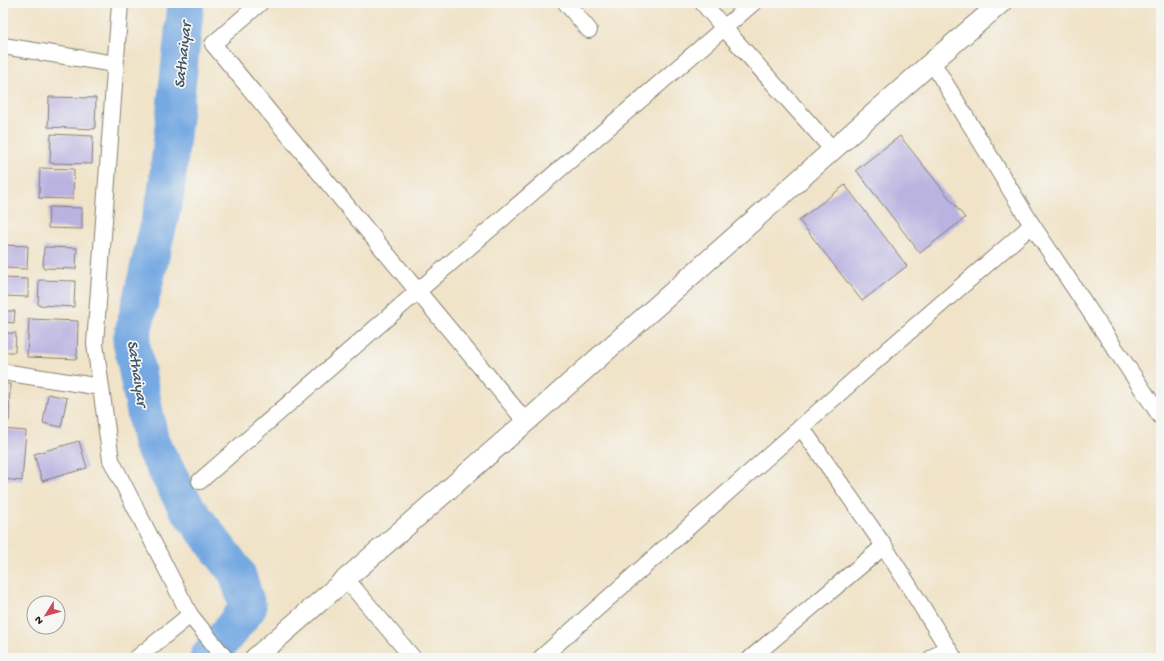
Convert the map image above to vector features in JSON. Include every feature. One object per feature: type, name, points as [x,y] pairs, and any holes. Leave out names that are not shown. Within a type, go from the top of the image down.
[{"type":"street","points":[[120,3],[95,344],[111,460],[195,621],[225,658]]},
{"type":"street","points":[[260,3],[213,44],[526,422]]},
{"type":"street","points":[[566,3],[589,30]]},
{"type":"street","points":[[703,3],[833,150]]},
{"type":"street","points":[[200,481],[753,3]]},
{"type":"street","points":[[255,658],[526,422],[932,62],[1001,3]]},
{"type":"street","points":[[3,46],[115,64]]},
{"type":"street","points":[[932,62],[1032,225],[1161,417]]},
{"type":"street","points":[[541,658],[889,349],[1032,225]]},
{"type":"street","points":[[3,372],[101,387]]},
{"type":"street","points":[[801,427],[884,546],[950,653],[932,658]]},
{"type":"street","points":[[751,658],[884,546]]},
{"type":"street","points":[[346,579],[413,658]]},
{"type":"street","points":[[137,658],[195,621]]},
{"type":"building","points":[[49,97],[96,98],[95,129],[48,127]]},
{"type":"building","points":[[51,134],[93,136],[92,164],[50,163]]},
{"type":"building","points":[[900,136],[965,218],[920,253],[856,170]]},
{"type":"building","points":[[40,168],[74,169],[73,199],[39,198]]},
{"type":"building","points":[[845,185],[907,266],[862,301],[799,220]]},
{"type":"building","points":[[49,207],[82,208],[82,229],[48,228]]},
{"type":"building","points":[[3,245],[28,246],[27,269],[3,268]]},
{"type":"building","points":[[44,247],[77,248],[76,269],[43,268]]},
{"type":"building","points":[[3,278],[28,279],[28,297],[3,296]]},
{"type":"building","points":[[39,280],[75,281],[74,307],[38,305]]},
{"type":"building","points":[[3,311],[15,311],[14,323],[3,322]]},
{"type":"building","points":[[29,319],[78,321],[77,359],[27,357]]},
{"type":"building","points":[[3,333],[16,333],[15,352],[3,352]]},
{"type":"building","points":[[3,384],[10,384],[9,421],[3,420]]},
{"type":"building","points":[[48,394],[67,398],[61,427],[43,423]]},
{"type":"building","points":[[3,429],[26,431],[22,481],[3,479]]},
{"type":"building","points":[[79,441],[87,468],[42,481],[34,454]]},
{"type":"waterway","name":"Sathaiyar","points":[[186,3],[166,193],[131,341],[151,443],[187,508],[237,573],[248,608],[208,658]]}]
